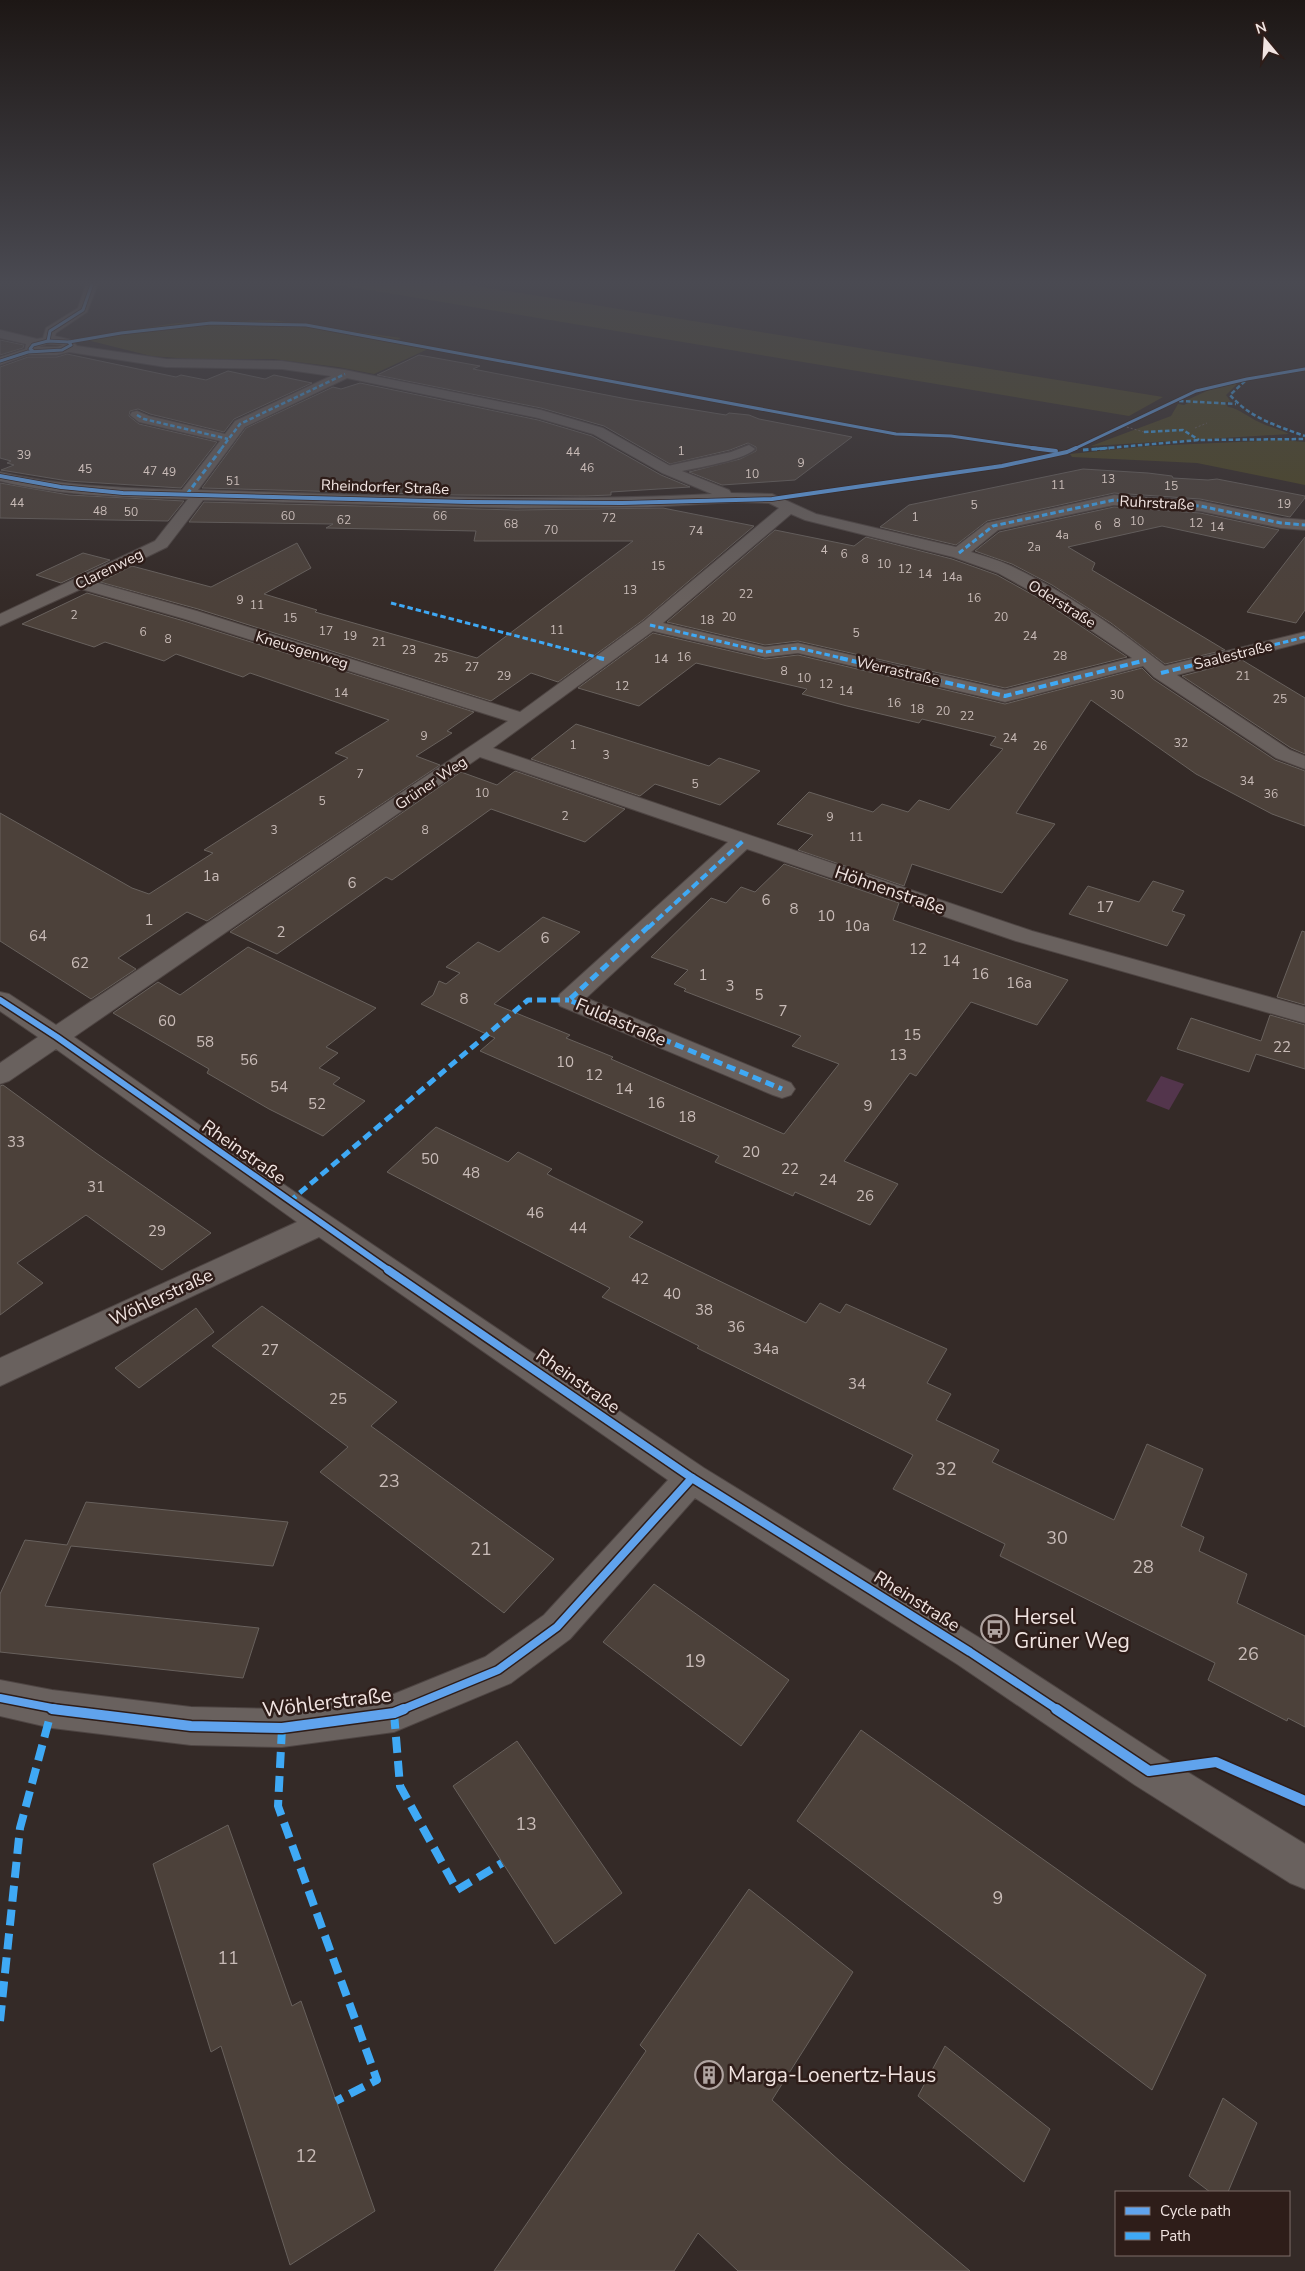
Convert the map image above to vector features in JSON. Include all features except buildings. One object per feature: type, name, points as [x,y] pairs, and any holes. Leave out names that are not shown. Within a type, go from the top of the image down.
[{"type":"street","name":"Clarenweg","points":[[0,620],[161,544],[228,439],[240,424],[311,390]]},
{"type":"street","points":[[422,390],[563,419],[612,437],[667,470],[688,480],[735,497]]},
{"type":"street","points":[[137,415],[144,419],[228,439]]},
{"type":"street","name":"Rheindorfer Straße","points":[[0,476],[41,484],[119,492],[516,503],[648,502],[735,497],[772,499],[788,508]]},
{"type":"street","name":"Rheindorfer Straße","points":[[648,502],[688,480]]},
{"type":"street","name":"Ruhrstraße","points":[[959,554],[993,526],[1114,500],[1200,506],[1281,523],[1305,526]]},
{"type":"street","name":"Oderstraße","points":[[788,508],[811,517],[959,554],[1004,569],[1049,594],[1130,647],[1161,673],[1283,754],[1305,763]]},
{"type":"street","name":"Grüner Weg","points":[[0,1075],[523,720],[650,625],[788,508]]},
{"type":"street","name":"Kneusgenweg","points":[[80,583],[191,615],[523,720]]},
{"type":"street","name":"Werrastraße","points":[[650,625],[765,652],[798,648],[1005,696],[1146,660]]},
{"type":"street","name":"Saalestraße","points":[[1161,673],[1305,637]]},
{"type":"street","name":"Höhnenstraße","points":[[479,750],[1024,936],[1305,1015]]},
{"type":"street","name":"Fuldastraße","points":[[744,840],[569,1000],[782,1088]]},
{"type":"street","name":"Rheinstraße","points":[[0,1000],[57,1037],[322,1223],[692,1478],[970,1652],[1149,1771],[1305,1868]]},
{"type":"street","name":"Wöhlerstraße","points":[[0,1373],[80,1334],[322,1223]]},
{"type":"street","name":"Wöhlerstraße","points":[[0,1698],[52,1708],[191,1726],[282,1728],[394,1713],[498,1670],[557,1627],[692,1478]]},
{"type":"lane","points":[[667,470],[735,455],[749,449]]},
{"type":"path","points":[[1195,428],[1207,423]]},
{"type":"path","points":[[1123,426],[1144,432]]},
{"type":"shaded area","points":[[972,390],[1120,390],[1163,397],[1129,416]]},
{"type":"shaded area","points":[[1209,390],[1231,390],[1226,395],[1231,402],[1225,402],[1228,407],[1289,434],[1091,446],[1171,416],[1178,404],[1184,405],[1190,402],[1185,401]]},
{"type":"shaded area","points":[[1282,440],[1305,442],[1305,485],[1197,463],[1072,457],[1070,454],[1148,446]]},
{"type":"shaded area","points":[[1161,1076],[1184,1084],[1169,1110],[1146,1101]]},
{"type":"marked path","points":[[187,494],[240,424],[311,390]]},
{"type":"marked path","points":[[1235,390],[1230,395],[1254,416],[1305,436]]},
{"type":"marked path","points":[[1179,401],[1236,404]]},
{"type":"marked path","points":[[137,415],[144,419],[228,439]]},
{"type":"marked path","points":[[1144,432],[1183,430],[1199,440]]},
{"type":"marked path","points":[[1083,450],[1199,440],[1305,439]]},
{"type":"marked path","points":[[959,553],[993,526],[1114,500],[1200,506],[1281,523],[1305,525]]},
{"type":"marked path","points":[[391,603],[604,659]]},
{"type":"marked path","points":[[650,625],[765,652],[798,648],[1005,696],[1146,660]]},
{"type":"marked path","points":[[1161,673],[1305,637]]},
{"type":"marked path","points":[[744,840],[569,1000],[782,1089]]},
{"type":"marked path","points":[[289,1202],[528,1000],[569,1000]]},
{"type":"marked path","points":[[0,2021],[20,1828],[52,1709]]},
{"type":"marked path","points":[[394,1713],[400,1786],[457,1890],[502,1863]]},
{"type":"marked path","points":[[282,1728],[278,1806],[377,2080],[336,2101]]},
{"type":"cycle path","points":[[658,390],[896,434],[951,436],[1056,451]]},
{"type":"cycle path","points":[[0,476],[30,483],[92,491],[154,494],[557,503],[772,499],[1002,466],[1067,452],[1200,390]]},
{"type":"cycle path","points":[[0,1000],[57,1037],[289,1202],[692,1478],[970,1652],[1149,1771],[1216,1762],[1305,1801]]},
{"type":"cycle path","points":[[0,1698],[52,1709],[191,1726],[282,1728],[394,1713],[498,1670],[557,1627],[692,1478]]},
{"type":"place","name":"Hersel Grüner Weg","points":[[995,1629]]},
{"type":"place","name":"Marga-Loenertz-Haus","points":[[709,2075]]}]
